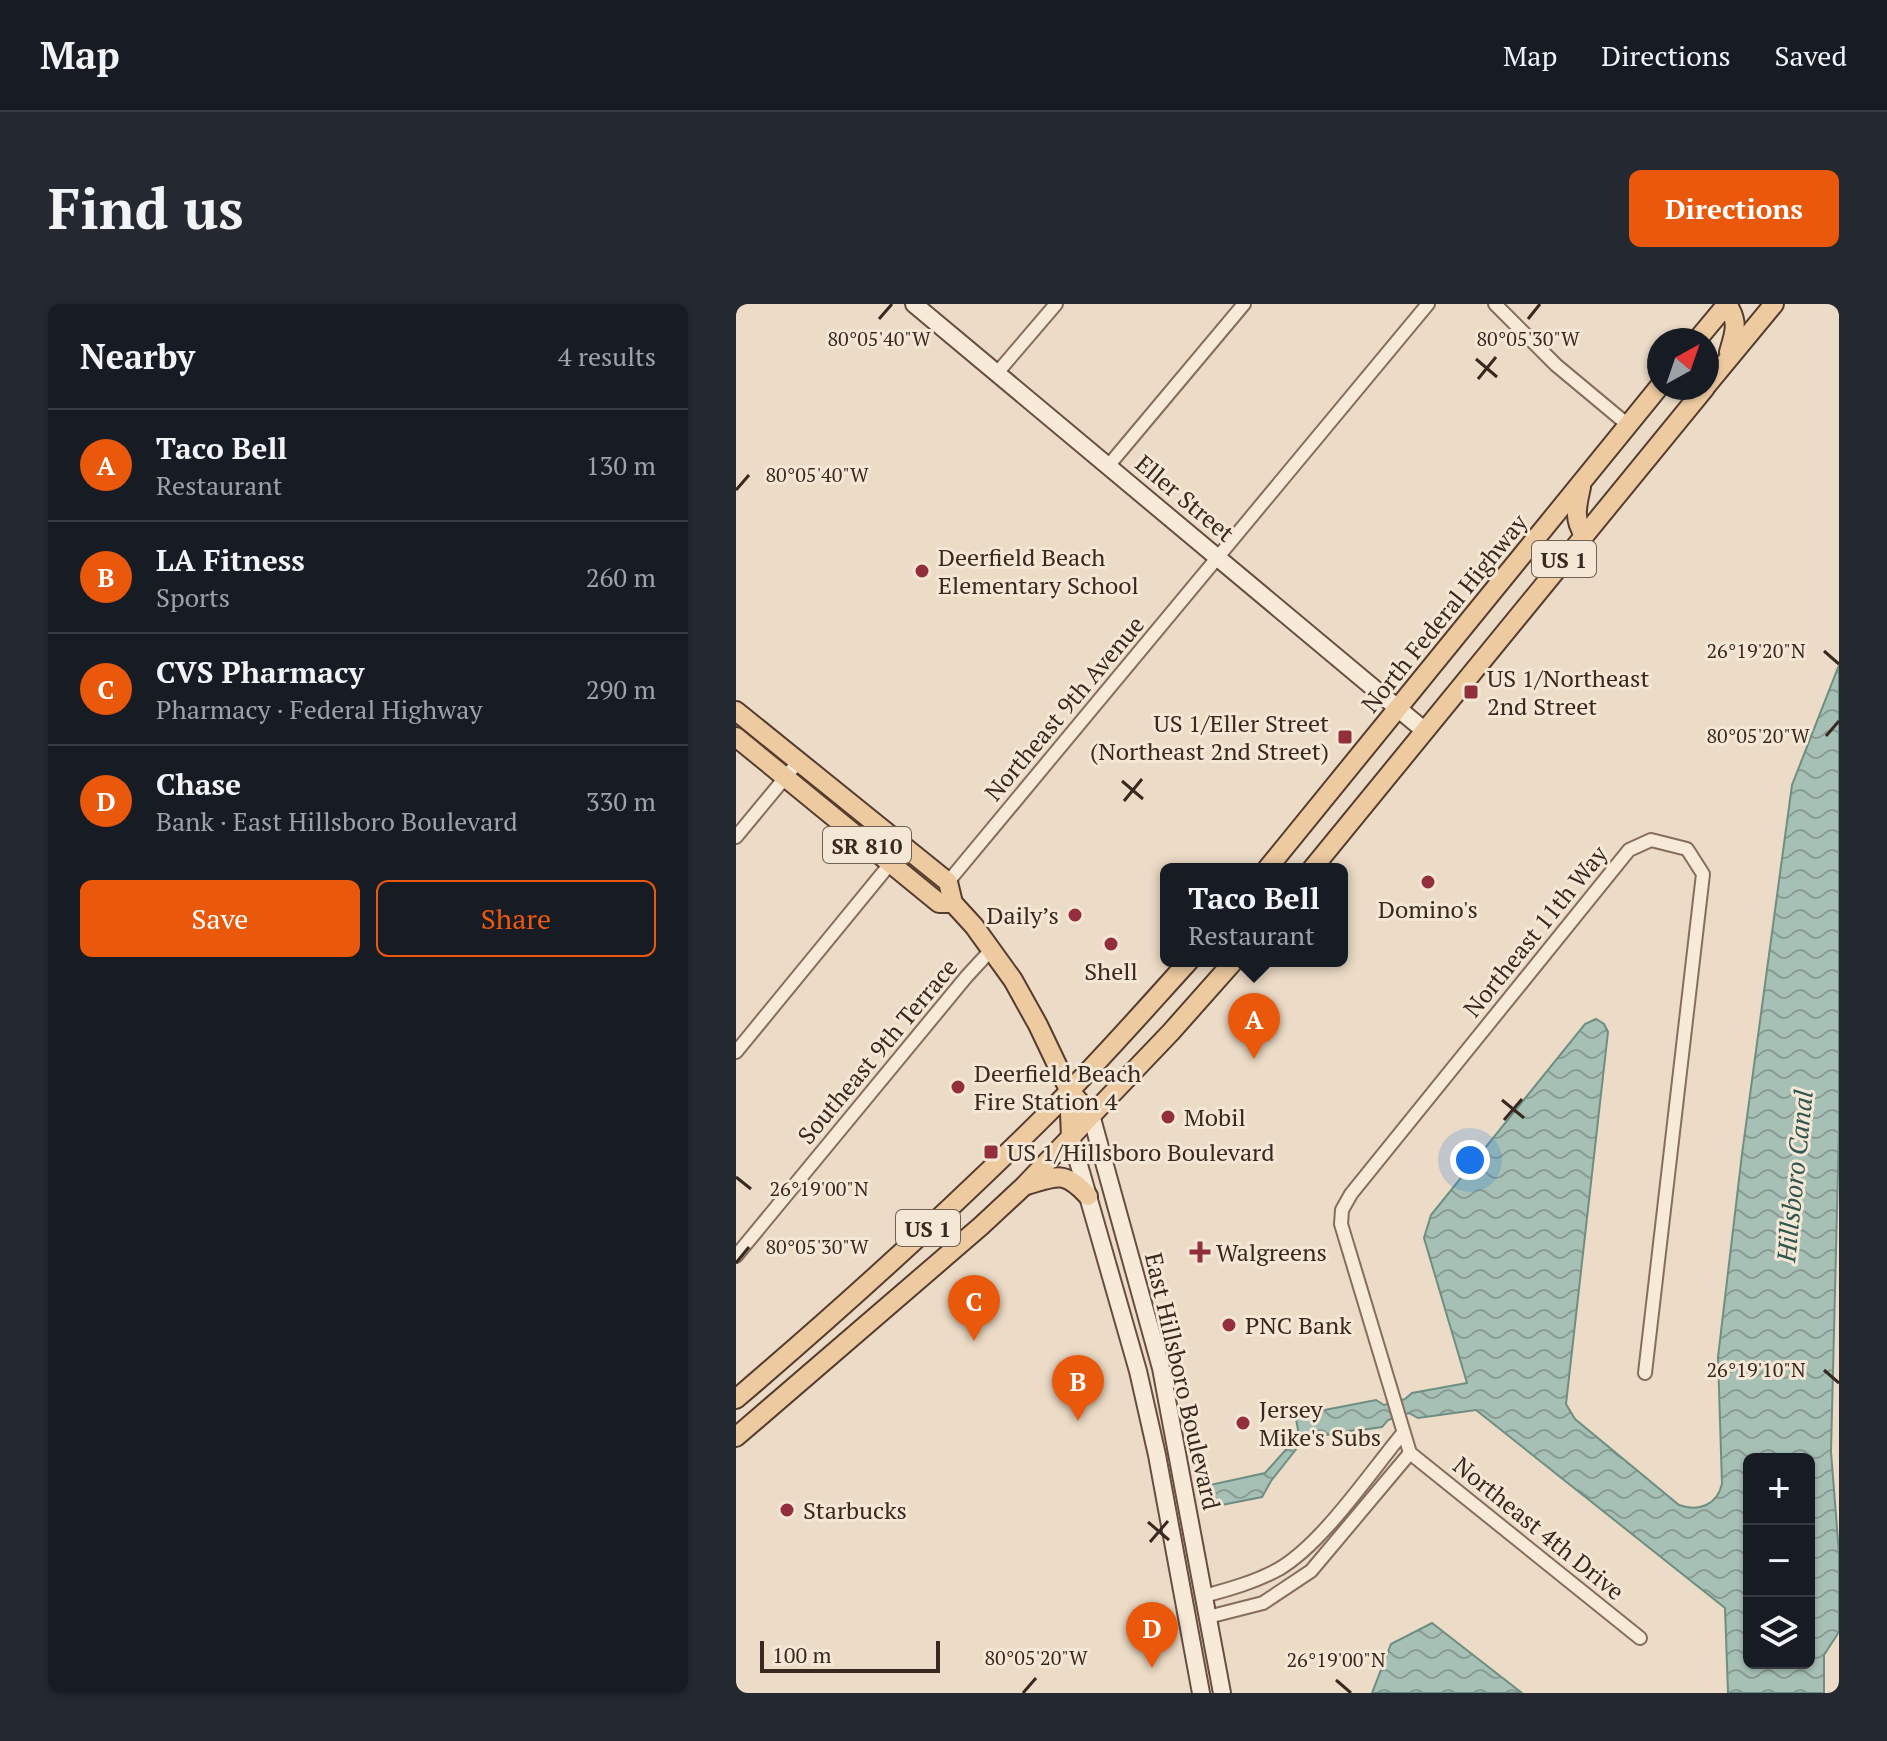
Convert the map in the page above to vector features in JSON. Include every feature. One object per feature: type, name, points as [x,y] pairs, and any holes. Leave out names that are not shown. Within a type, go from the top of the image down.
[{"type":"main road","name":"Eller Street","points":[[914,304],[1425,731]]},
{"type":"main road","points":[[1707,328],[1727,304],[1737,326],[1726,362]]},
{"type":"main road","name":"US 1","points":[[1719,371],[1767,307]]},
{"type":"main road","name":"North Federal Highway","points":[[1272,863],[1648,400]]},
{"type":"main road","name":"US 1","points":[[1317,863],[1695,400]]},
{"type":"main road","points":[[1583,480],[1575,514],[1584,535]]},
{"type":"main road","name":"SR 810","points":[[736,711],[948,882]]},
{"type":"main road","name":"East Hillsboro Boulevard","points":[[736,737],[939,903],[953,903]]},
{"type":"main road","name":"East Hillsboro Boulevard","points":[[948,882],[953,903],[992,949],[1038,1025],[1069,1090],[1091,1115],[1161,1368],[1222,1693]]},
{"type":"main road","name":"US 1","points":[[736,1399],[921,1234],[1043,1118],[1183,967]]},
{"type":"main road","name":"US 1","points":[[736,1437],[1024,1186],[1229,967]]},
{"type":"main road","name":"East Hillsboro Boulevard","points":[[1069,1090],[1071,1137],[1138,1371],[1157,1455],[1201,1693]]},
{"type":"main road","points":[[1024,1186],[1063,1176],[1070,1178],[1088,1196]]},
{"type":"main road","points":[[1126,1329],[1141,1354],[1161,1368]]},
{"type":"main road","points":[[1138,1371],[1149,1378],[1168,1405]]},
{"type":"main road","points":[[1178,1573],[1194,1606],[1208,1617]]},
{"type":"street","points":[[997,373],[1056,304]]},
{"type":"street","points":[[1109,465],[1244,304]]},
{"type":"street","name":"Northeast 9th Avenue","points":[[948,882],[1428,304]]},
{"type":"street","points":[[1495,304],[1556,365],[1628,425]]},
{"type":"street","points":[[736,837],[798,762]]},
{"type":"street","name":"Northeast 11th Way","points":[[1410,1453],[1341,1224],[1342,1210],[1351,1194],[1629,850],[1651,840],[1687,849],[1703,874],[1645,1373]]},
{"type":"street","points":[[736,1052],[890,864]]},
{"type":"street","name":"Southeast 9th Terrace","points":[[736,1256],[992,949]]},
{"type":"street","points":[[1204,1596],[1239,1586],[1280,1568],[1317,1538],[1402,1426]]},
{"type":"street","points":[[1208,1617],[1263,1603],[1311,1571],[1410,1453]]},
{"type":"street","name":"Northeast 4th Drive","points":[[1410,1453],[1640,1638]]},
{"type":"street","points":[[1336,1514],[1351,1526]]},
{"type":"street","points":[[1280,1568],[1289,1587]]},
{"type":"water","name":"Hillsboro Canal","points":[[1839,665],[1839,1131],[1831,1452],[1839,1553],[1839,1632],[1824,1655],[1824,1693],[1728,1693],[1725,1608],[1476,1410],[1418,1418],[1409,1413],[1388,1420],[1382,1427],[1305,1438],[1262,1497],[1206,1508],[1202,1493],[1205,1486],[1265,1473],[1299,1435],[1296,1419],[1309,1413],[1376,1400],[1384,1405],[1405,1399],[1412,1393],[1467,1383],[1424,1238],[1431,1215],[1585,1024],[1596,1019],[1604,1024],[1608,1032],[1566,1404],[1575,1419],[1679,1505],[1693,1508],[1711,1502],[1722,1484],[1718,1357],[1792,785]]},
{"type":"water","points":[[1432,1623],[1522,1693],[1372,1693],[1391,1644]]},
{"type":"place","name":"Deerfield Beach Elementary School","points":[[922,571]]},
{"type":"place","name":"US 1/Northeast 2nd Street","points":[[1471,692]]},
{"type":"place","name":"US 1/Eller Street (Northeast 2nd Street)","points":[[1345,737]]},
{"type":"place","name":"Domino's","points":[[1428,882]]},
{"type":"place","name":"Daily’s","points":[[1075,915]]},
{"type":"place","name":"Shell","points":[[1111,944]]},
{"type":"place","name":"Taco Bell","points":[[1254,1059]]},
{"type":"place","name":"Deerfield Beach Fire Station 4","points":[[958,1087]]},
{"type":"place","name":"Mobil","points":[[1168,1117]]},
{"type":"place","name":"US 1/Hillsboro Boulevard","points":[[991,1152]]},
{"type":"place","name":"Walgreens","points":[[1200,1252]]},
{"type":"place","name":"PNC Bank","points":[[1229,1325]]},
{"type":"place","name":"CVS Pharmacy","points":[[974,1341]]},
{"type":"place","name":"LA Fitness","points":[[1078,1421]]},
{"type":"place","name":"Jersey Mike's Subs","points":[[1243,1423]]},
{"type":"place","name":"Starbucks","points":[[787,1510]]},
{"type":"place","name":"Chase","points":[[1152,1668]]}]
